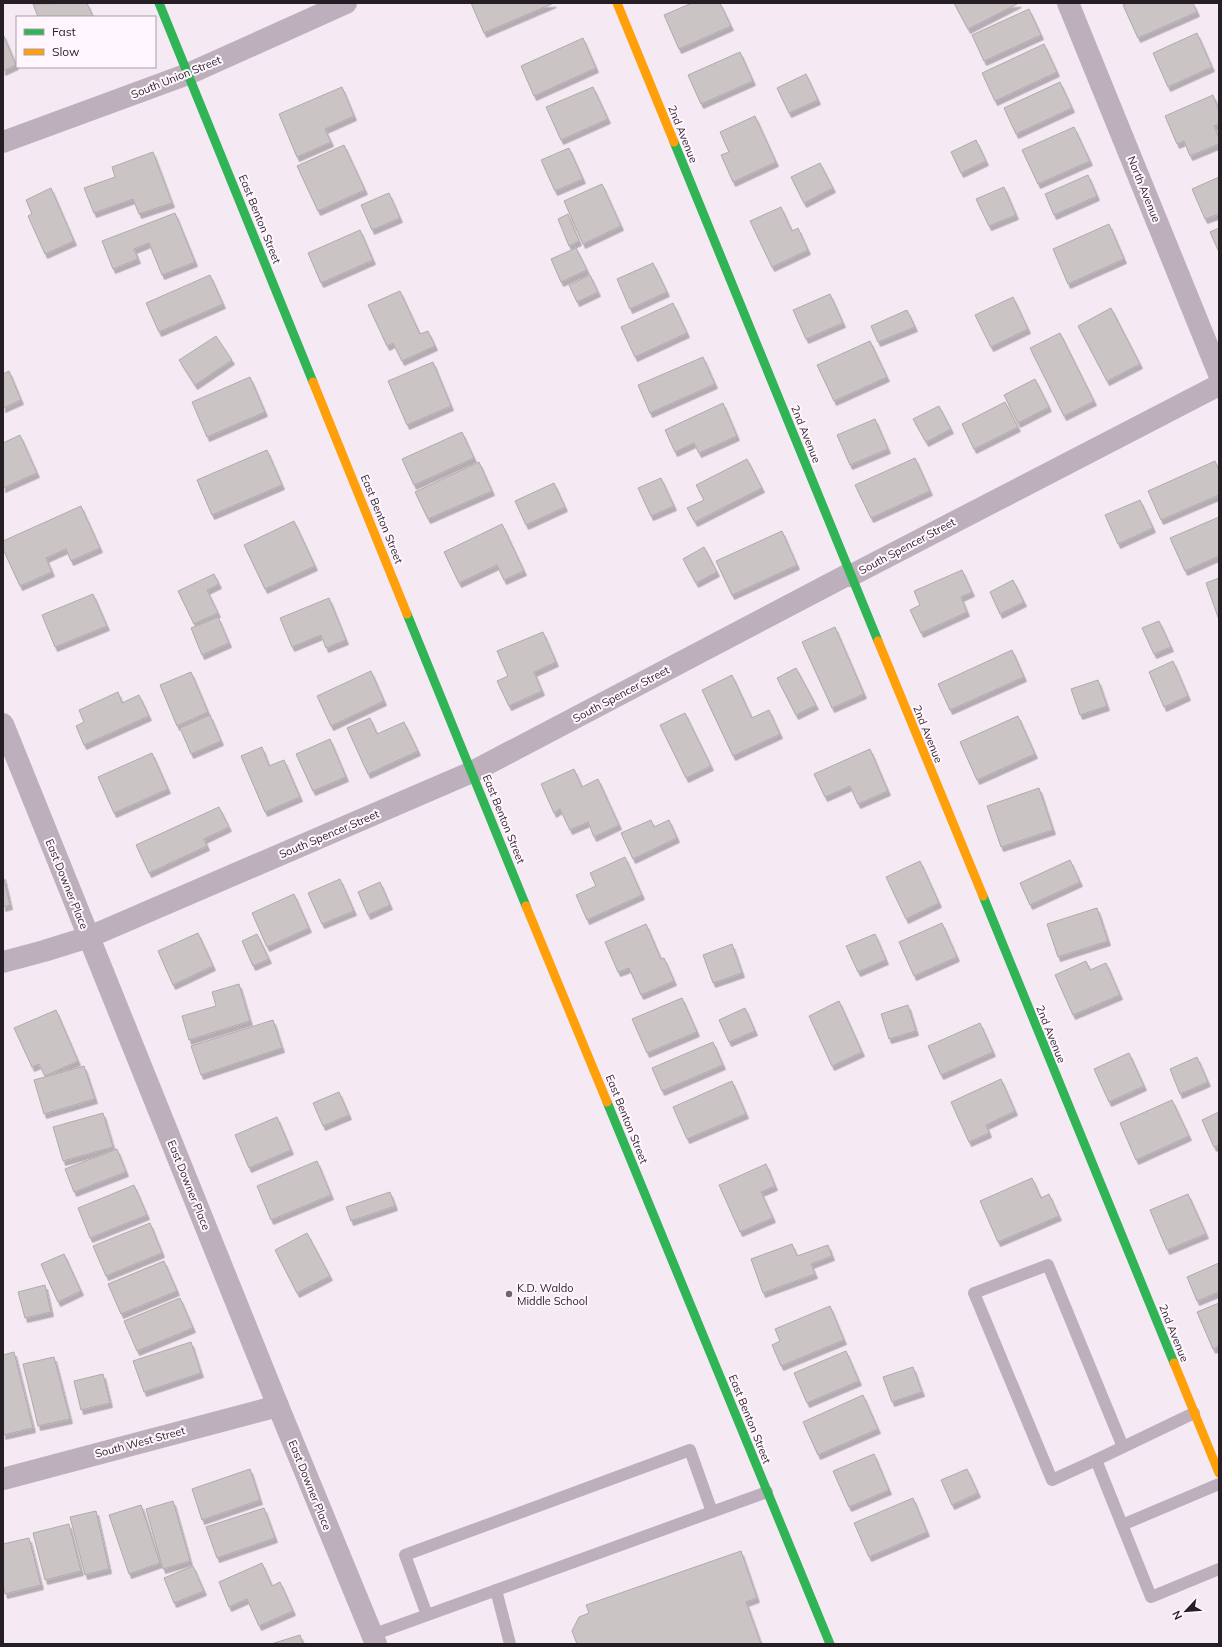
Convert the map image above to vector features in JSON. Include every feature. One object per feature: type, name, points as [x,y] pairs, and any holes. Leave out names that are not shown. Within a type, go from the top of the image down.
[{"type":"street","name":"East Benton Street","points":[[159,3],[472,772],[830,1644]]},
{"type":"street","name":"South Union Street","points":[[3,142],[188,74],[346,3]]},
{"type":"street","name":"2nd Avenue","points":[[616,3],[1219,1473]]},
{"type":"street","name":"North Avenue","points":[[1071,4],[1219,374]]},
{"type":"street","name":"South Spencer Street","points":[[3,962],[89,937],[472,772],[849,574],[850,576],[1219,385]]},
{"type":"street","name":"East Downer Place","points":[[3,724],[374,1640]]},
{"type":"street","name":"South West Street","points":[[3,1479],[278,1406]]},
{"type":"lane","points":[[1123,1447],[1048,1265],[974,1293],[1052,1480],[1096,1460],[1194,1413]]},
{"type":"lane","points":[[427,1615],[405,1555],[690,1450],[712,1512]]},
{"type":"lane","points":[[1096,1460],[1150,1597],[1219,1569]]},
{"type":"lane","points":[[1122,1525],[1219,1484]]},
{"type":"lane","points":[[374,1640],[427,1615],[767,1492]]},
{"type":"lane","points":[[496,1590],[510,1644]]},
{"type":"building","points":[[87,3],[93,16],[38,16],[33,4]]},
{"type":"building","points":[[471,3],[554,3],[484,33]]},
{"type":"building","points":[[692,3],[720,3],[731,26],[679,49],[664,15]]},
{"type":"building","points":[[954,3],[1019,3],[968,29]]},
{"type":"building","points":[[1127,3],[1193,3],[1197,12],[1138,38],[1123,5]]},
{"type":"building","points":[[1029,9],[1041,35],[984,61],[972,35]]},
{"type":"building","points":[[1197,33],[1212,67],[1168,87],[1153,53]]},
{"type":"building","points":[[3,34],[16,65],[3,71]]},
{"type":"building","points":[[583,38],[596,68],[534,96],[521,66]]},
{"type":"building","points":[[1044,44],[1057,72],[995,101],[982,73]]},
{"type":"building","points":[[740,52],[753,81],[701,104],[688,75]]},
{"type":"building","points":[[806,74],[818,100],[789,113],[777,88]]},
{"type":"building","points":[[1060,82],[1072,108],[1016,134],[1004,108]]},
{"type":"building","points":[[342,87],[354,116],[325,129],[331,142],[297,157],[279,114]]},
{"type":"building","points":[[593,87],[608,119],[561,140],[546,107]]},
{"type":"building","points":[[1213,95],[1219,110],[1219,124],[1214,126],[1219,138],[1219,144],[1190,156],[1184,141],[1177,144],[1165,116]]},
{"type":"building","points":[[755,116],[776,162],[733,182],[721,155],[729,152],[720,132]]},
{"type":"building","points":[[1074,127],[1090,161],[1038,184],[1022,150]]},
{"type":"building","points":[[976,140],[986,161],[961,173],[951,152]]},
{"type":"building","points":[[344,145],[365,190],[318,211],[297,166]]},
{"type":"building","points":[[569,148],[583,179],[555,191],[541,160]]},
{"type":"building","points":[[153,152],[172,203],[139,214],[133,199],[94,213],[84,188],[115,177],[112,167]]},
{"type":"building","points":[[820,163],[833,188],[804,203],[791,177]]},
{"type":"building","points":[[1088,175],[1097,196],[1054,215],[1045,194]]},
{"type":"building","points":[[1219,177],[1219,214],[1205,219],[1192,189]]},
{"type":"building","points":[[602,184],[621,226],[583,244],[564,201]]},
{"type":"building","points":[[1004,187],[1016,215],[989,226],[976,199]]},
{"type":"building","points":[[51,188],[74,241],[45,254],[28,216],[32,214],[26,200]]},
{"type":"building","points":[[389,193],[400,218],[372,230],[361,205]]},
{"type":"building","points":[[781,207],[792,231],[798,228],[808,250],[772,267],[750,221]]},
{"type":"building","points":[[175,213],[195,262],[162,275],[149,243],[134,249],[138,259],[113,269],[102,241]]},
{"type":"building","points":[[568,214],[579,241],[569,246],[558,219]]},
{"type":"building","points":[[1109,224],[1124,259],[1068,284],[1053,249]]},
{"type":"building","points":[[1219,228],[1219,252],[1210,232]]},
{"type":"building","points":[[360,230],[373,260],[321,283],[308,253]]},
{"type":"building","points":[[576,248],[587,270],[561,282],[551,259]]},
{"type":"building","points":[[653,263],[667,292],[630,309],[617,279]]},
{"type":"building","points":[[210,275],[223,304],[159,332],[146,303]]},
{"type":"building","points":[[590,275],[598,292],[577,302],[569,285]]},
{"type":"building","points":[[400,291],[420,334],[428,331],[435,346],[402,361],[393,343],[387,346],[368,305]]},
{"type":"building","points":[[830,294],[843,323],[806,339],[793,310]]},
{"type":"building","points":[[1013,297],[1028,329],[991,347],[975,315]]},
{"type":"building","points":[[673,303],[687,333],[635,357],[621,327]]},
{"type":"building","points":[[1111,308],[1140,364],[1107,381],[1078,326]]},
{"type":"building","points":[[907,310],[915,327],[878,342],[871,326]]},
{"type":"building","points":[[1060,333],[1094,401],[1064,416],[1030,348]]},
{"type":"building","points":[[216,336],[232,360],[195,385],[179,360]]},
{"type":"building","points":[[870,341],[887,377],[834,401],[817,365]]},
{"type":"building","points":[[703,357],[715,384],[650,413],[638,385]]},
{"type":"building","points":[[433,362],[451,406],[407,425],[388,381]]},
{"type":"building","points":[[9,371],[21,400],[3,408],[3,374]]},
{"type":"building","points":[[250,377],[265,412],[207,437],[192,402]]},
{"type":"building","points":[[1035,379],[1049,407],[1018,423],[1004,395]]},
{"type":"building","points":[[1005,402],[1018,427],[974,449],[962,424]]},
{"type":"building","points":[[723,403],[737,436],[699,453],[694,443],[675,452],[665,430]]},
{"type":"building","points":[[939,406],[951,429],[926,442],[913,419]]},
{"type":"building","points":[[875,419],[888,449],[850,465],[837,435]]},
{"type":"building","points":[[462,432],[474,458],[414,485],[402,459]]},
{"type":"building","points":[[20,435],[37,473],[3,488],[3,443]]},
{"type":"building","points":[[267,450],[282,485],[212,515],[197,480]]},
{"type":"building","points":[[915,458],[930,491],[871,518],[855,485]]},
{"type":"building","points":[[747,459],[762,488],[695,522],[687,508],[704,500],[696,485]]},
{"type":"building","points":[[1215,461],[1219,470],[1219,495],[1161,520],[1148,491]]},
{"type":"building","points":[[479,462],[492,491],[428,519],[415,492]]},
{"type":"building","points":[[661,478],[674,506],[651,516],[638,488]]},
{"type":"building","points":[[554,483],[565,507],[526,525],[515,501]]},
{"type":"building","points":[[1140,500],[1153,528],[1118,544],[1105,515]]},
{"type":"building","points":[[81,506],[100,548],[71,561],[66,549],[46,558],[52,572],[20,586],[3,549],[3,541]]},
{"type":"building","points":[[1219,517],[1219,556],[1185,571],[1170,538]]},
{"type":"building","points":[[294,521],[315,566],[265,589],[244,545]]},
{"type":"building","points":[[502,524],[524,571],[504,580],[497,565],[459,583],[444,552]]},
{"type":"building","points":[[782,531],[797,565],[732,595],[716,561]]},
{"type":"building","points":[[704,547],[717,572],[696,583],[683,559]]},
{"type":"building","points":[[962,570],[972,592],[961,597],[967,612],[921,633],[910,610],[920,605],[914,591]]},
{"type":"building","points":[[214,574],[219,584],[207,590],[218,613],[194,624],[178,591]]},
{"type":"building","points":[[1219,578],[1219,620],[1206,583]]},
{"type":"building","points":[[1013,580],[1024,602],[1000,614],[990,592]]},
{"type":"building","points":[[93,594],[107,626],[55,647],[42,615]]},
{"type":"building","points":[[329,598],[346,640],[326,648],[321,635],[292,647],[280,618]]},
{"type":"building","points":[[218,617],[229,643],[202,655],[191,628]]},
{"type":"building","points":[[1159,621],[1171,647],[1154,654],[1142,628]]},
{"type":"building","points":[[835,627],[864,694],[832,708],[802,642]]},
{"type":"building","points":[[543,632],[556,662],[534,672],[542,691],[509,706],[497,681],[508,676],[497,651]]},
{"type":"building","points":[[1012,650],[1024,677],[950,710],[938,684]]},
{"type":"building","points":[[1173,661],[1188,696],[1164,707],[1149,672]]},
{"type":"building","points":[[796,668],[816,705],[796,715],[777,678]]},
{"type":"building","points":[[371,671],[384,701],[331,726],[317,696]]},
{"type":"building","points":[[191,672],[208,712],[177,726],[160,685]]},
{"type":"building","points":[[732,675],[752,718],[769,710],[780,734],[733,756],[702,690]]},
{"type":"building","points":[[1098,680],[1107,706],[1080,715],[1071,689]]},
{"type":"building","points":[[118,692],[122,703],[139,695],[149,716],[84,745],[76,726],[84,722],[79,710]]},
{"type":"building","points":[[685,713],[711,766],[686,778],[660,725]]},
{"type":"building","points":[[210,715],[221,741],[191,754],[180,728]]},
{"type":"building","points":[[1018,716],[1035,754],[977,780],[960,742]]},
{"type":"building","points":[[370,718],[377,734],[404,722],[418,751],[368,774],[347,728]]},
{"type":"building","points":[[330,739],[346,777],[313,791],[296,754]]},
{"type":"building","points":[[262,747],[269,766],[284,760],[300,797],[265,812],[241,756]]},
{"type":"building","points":[[870,749],[888,791],[858,804],[850,786],[825,797],[814,774]]},
{"type":"building","points":[[152,753],[168,789],[114,813],[98,777]]},
{"type":"building","points":[[574,769],[582,787],[598,779],[619,825],[594,837],[588,822],[570,830],[560,809],[554,813],[541,784]]},
{"type":"building","points":[[1039,788],[1053,830],[1001,847],[987,806]]},
{"type":"building","points":[[219,807],[229,827],[204,839],[207,846],[149,873],[136,845]]},
{"type":"building","points":[[651,820],[654,827],[669,820],[677,838],[633,859],[621,833]]},
{"type":"building","points":[[625,857],[642,895],[587,920],[576,895],[596,886],[590,873]]},
{"type":"building","points":[[1070,860],[1080,882],[1030,905],[1020,883]]},
{"type":"building","points":[[920,861],[939,903],[906,919],[886,877]]},
{"type":"building","points":[[3,875],[10,905],[3,907]]},
{"type":"building","points":[[340,879],[354,911],[322,924],[308,893]]},
{"type":"building","points":[[380,882],[390,905],[368,915],[358,892]]},
{"type":"building","points":[[294,894],[309,928],[267,947],[252,913]]},
{"type":"building","points":[[1097,908],[1108,941],[1058,957],[1047,924]]},
{"type":"building","points":[[942,923],[957,957],[914,976],[899,942]]},
{"type":"building","points":[[646,924],[661,959],[664,958],[674,981],[641,995],[629,968],[618,972],[605,942]]},
{"type":"building","points":[[198,933],[213,966],[173,985],[158,951]]},
{"type":"building","points":[[257,934],[269,959],[253,966],[242,941]]},
{"type":"building","points":[[875,934],[886,960],[858,972],[846,946]]},
{"type":"building","points":[[732,944],[742,973],[713,983],[703,955]]},
{"type":"building","points":[[1086,961],[1090,970],[1106,963],[1120,995],[1073,1015],[1055,975]]},
{"type":"building","points":[[239,984],[250,1021],[189,1040],[182,1016],[216,1006],[212,992]]},
{"type":"building","points":[[682,998],[697,1032],[647,1053],[632,1019]]},
{"type":"building","points":[[839,1001],[862,1052],[832,1066],[809,1016]]},
{"type":"building","points":[[908,1005],[916,1031],[889,1039],[881,1014]]},
{"type":"building","points":[[745,1008],[755,1031],[729,1042],[719,1020]]},
{"type":"building","points":[[56,1010],[78,1061],[45,1076],[39,1064],[32,1067],[14,1028]]},
{"type":"building","points":[[273,1020],[282,1048],[201,1075],[191,1046]]},
{"type":"building","points":[[980,1023],[993,1052],[941,1075],[928,1046]]},
{"type":"building","points":[[713,1042],[723,1065],[662,1091],[652,1068]]},
{"type":"building","points":[[1129,1053],[1144,1086],[1109,1102],[1094,1069]]},
{"type":"building","points":[[1197,1057],[1208,1082],[1180,1094],[1170,1069]]},
{"type":"building","points":[[84,1066],[95,1099],[44,1114],[34,1080]]},
{"type":"building","points":[[1001,1079],[1015,1111],[986,1125],[989,1133],[969,1142],[951,1102]]},
{"type":"building","points":[[732,1081],[746,1114],[687,1139],[673,1107]]},
{"type":"building","points":[[339,1092],[349,1115],[323,1126],[313,1103]]},
{"type":"building","points":[[1172,1100],[1189,1136],[1136,1160],[1120,1123]]},
{"type":"building","points":[[1219,1112],[1219,1145],[1214,1147],[1202,1120]]},
{"type":"building","points":[[103,1113],[113,1147],[63,1161],[53,1127]]},
{"type":"building","points":[[277,1117],[291,1150],[249,1168],[235,1135]]},
{"type":"building","points":[[117,1149],[126,1172],[74,1192],[65,1169]]},
{"type":"building","points":[[317,1161],[331,1195],[271,1220],[257,1186]]},
{"type":"building","points":[[766,1164],[775,1186],[761,1192],[773,1218],[740,1232],[719,1185]]},
{"type":"building","points":[[1032,1178],[1041,1198],[1049,1194],[1059,1216],[998,1242],[980,1201]]},
{"type":"building","points":[[134,1185],[147,1215],[90,1238],[78,1208]]},
{"type":"building","points":[[390,1192],[395,1206],[351,1221],[346,1207]]},
{"type":"building","points":[[1188,1194],[1206,1234],[1167,1250],[1150,1210]]},
{"type":"building","points":[[150,1223],[162,1253],[106,1276],[93,1246]]},
{"type":"building","points":[[307,1233],[330,1276],[297,1293],[275,1250]]},
{"type":"building","points":[[792,1244],[797,1256],[828,1245],[832,1256],[811,1264],[815,1274],[763,1293],[751,1259]]},
{"type":"building","points":[[64,1254],[81,1291],[58,1302],[41,1264]]},
{"type":"building","points":[[164,1261],[177,1291],[121,1314],[108,1284]]},
{"type":"building","points":[[1219,1263],[1219,1292],[1197,1301],[1187,1277]]},
{"type":"building","points":[[45,1285],[51,1312],[25,1318],[18,1292]]},
{"type":"building","points":[[180,1298],[193,1328],[137,1351],[124,1321]]},
{"type":"building","points":[[1219,1303],[1219,1346],[1213,1349],[1197,1312]]},
{"type":"building","points":[[830,1306],[844,1340],[781,1366],[772,1345],[780,1341],[775,1329]]},
{"type":"building","points":[[191,1342],[201,1373],[144,1392],[133,1361]]},
{"type":"building","points":[[846,1351],[859,1381],[807,1403],[794,1373]]},
{"type":"building","points":[[14,1352],[33,1428],[3,1435],[3,1355]]},
{"type":"building","points":[[54,1357],[70,1419],[38,1426],[23,1364]]},
{"type":"building","points":[[913,1367],[922,1392],[892,1402],[883,1377]]},
{"type":"building","points":[[103,1374],[110,1403],[81,1410],[74,1381]]},
{"type":"building","points":[[863,1395],[878,1429],[818,1455],[803,1422]]},
{"type":"building","points":[[874,1454],[889,1490],[849,1507],[833,1471]]},
{"type":"building","points":[[250,1469],[260,1500],[202,1520],[192,1489]]},
{"type":"building","points":[[967,1469],[978,1493],[952,1505],[941,1480]]},
{"type":"building","points":[[913,1498],[927,1532],[869,1557],[854,1523]]},
{"type":"building","points":[[173,1501],[190,1561],[163,1569],[146,1509]]},
{"type":"building","points":[[141,1505],[160,1563],[129,1574],[109,1515]]},
{"type":"building","points":[[264,1508],[275,1538],[217,1558],[206,1527]]},
{"type":"building","points":[[96,1511],[109,1569],[85,1575],[70,1517]]},
{"type":"building","points":[[69,1524],[81,1571],[45,1580],[33,1533]]},
{"type":"building","points":[[29,1538],[41,1585],[5,1594],[3,1585],[3,1544]]},
{"type":"building","points":[[741,1551],[757,1598],[746,1602],[761,1644],[577,1644],[572,1631],[579,1617],[589,1613],[586,1605]]},
{"type":"building","points":[[262,1563],[272,1586],[280,1582],[293,1611],[259,1626],[247,1599],[229,1607],[219,1582]]},
{"type":"building","points":[[193,1566],[204,1591],[174,1603],[164,1578]]},
{"type":"building","points":[[300,1635],[303,1644],[271,1644]]},
{"type":"traffic: fast","points":[[159,3],[313,382]]},
{"type":"traffic: fast","points":[[674,142],[878,641]]},
{"type":"traffic: fast","points":[[407,614],[526,906]]},
{"type":"traffic: fast","points":[[983,896],[1174,1363]]},
{"type":"traffic: fast","points":[[607,1102],[830,1644]]},
{"type":"traffic: slow","points":[[617,3],[674,142]]},
{"type":"traffic: slow","points":[[313,382],[407,614]]},
{"type":"traffic: slow","points":[[878,641],[983,896]]},
{"type":"traffic: slow","points":[[526,906],[607,1102]]},
{"type":"traffic: slow","points":[[1174,1363],[1219,1473]]},
{"type":"place","name":"K.D. Waldo Middle School","points":[[509,1294]]}]
